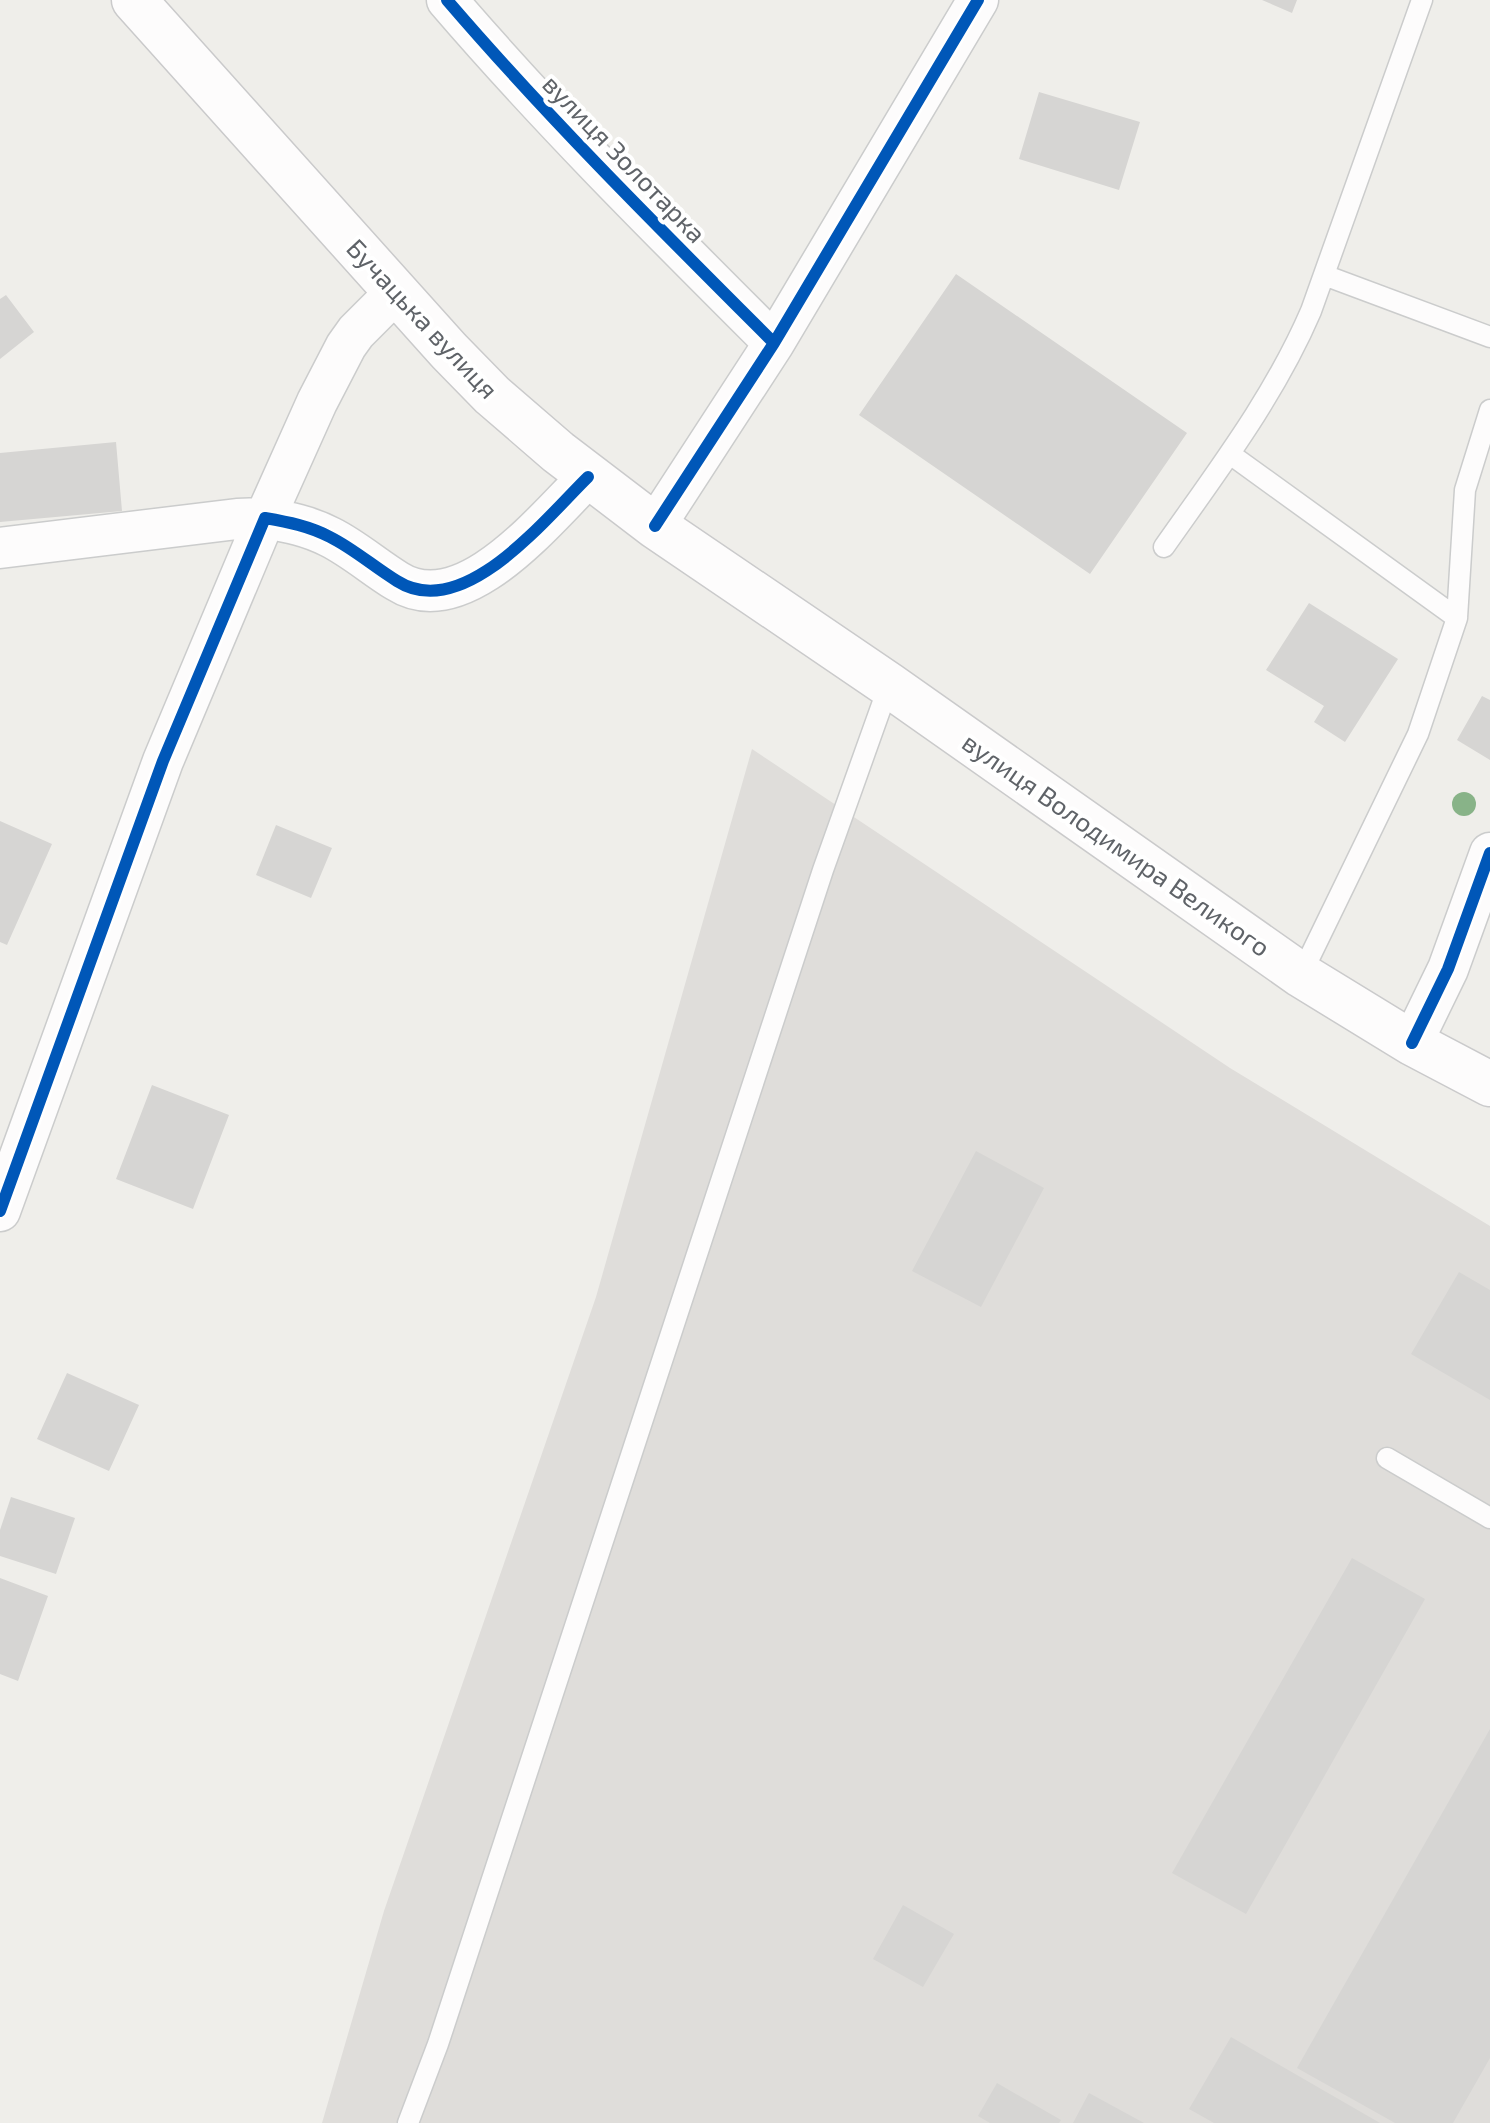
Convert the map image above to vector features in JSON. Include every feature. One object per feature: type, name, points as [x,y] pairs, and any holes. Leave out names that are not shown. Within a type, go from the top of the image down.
[{"type":"main road","name":"Бучацька вулиця","points":[[134,0],[395,293],[492,395],[588,477],[751,593]]},
{"type":"main road","name":"вулиця Володимира Великого","points":[[751,593],[889,685],[1301,975],[1412,1043],[1490,1084]]},
{"type":"street","name":"вулиця Золотарка","points":[[447,0],[611,179],[774,343]]},
{"type":"street","points":[[655,526],[774,343],[975,2]]},
{"type":"street","points":[[0,1211],[8,1165],[151,791],[265,518],[346,346],[395,293]]},
{"type":"street","points":[[0,548],[265,518],[303,525],[325,534],[412,589],[423,592],[449,589],[479,578],[492,568],[588,477]]},
{"type":"street","points":[[1412,1043],[1448,969],[1490,853]]},
{"type":"lane","points":[[1164,547],[1230,454],[1284,369],[1324,275],[1422,0]]},
{"type":"lane","points":[[1324,275],[1490,337]]},
{"type":"lane","points":[[1301,975],[1418,734],[1457,618],[1465,490],[1490,410]]},
{"type":"lane","points":[[1230,454],[1457,618]]},
{"type":"lane","points":[[408,2123],[438,2044],[823,870],[889,685]]},
{"type":"lane","points":[[1387,1458],[1490,1518]]},
{"type":"shaded area","points":[[752,749],[1230,1068],[1490,1226],[1490,2123],[322,2123],[384,1911],[596,1297]]},
{"type":"building","points":[[1262,0],[1297,0],[1292,13]]},
{"type":"building","points":[[1039,92],[1140,122],[1119,190],[1019,159]]},
{"type":"building","points":[[956,274],[1187,433],[1090,574],[859,415]]},
{"type":"building","points":[[6,295],[34,332],[0,359],[0,299]]},
{"type":"building","points":[[116,442],[122,511],[0,522],[0,453]]},
{"type":"building","points":[[1309,603],[1398,659],[1345,742],[1314,722],[1324,706],[1266,670]]},
{"type":"building","points":[[1482,696],[1490,700],[1490,760],[1457,740]]},
{"type":"building","points":[[0,821],[52,844],[7,945],[0,942]]},
{"type":"building","points":[[276,825],[332,848],[311,898],[256,875]]},
{"type":"building","points":[[152,1085],[229,1115],[193,1209],[116,1179]]},
{"type":"building","points":[[976,1151],[1044,1188],[981,1307],[912,1271]]},
{"type":"building","points":[[1459,1272],[1490,1290],[1490,1400],[1411,1354]]},
{"type":"building","points":[[67,1373],[139,1405],[109,1471],[37,1439]]},
{"type":"building","points":[[11,1497],[75,1518],[56,1574],[0,1556],[0,1530]]},
{"type":"building","points":[[1352,1558],[1425,1599],[1246,1914],[1172,1873]]},
{"type":"building","points":[[0,1578],[48,1596],[18,1681],[0,1674]]},
{"type":"building","points":[[1490,1729],[1490,2058],[1453,2123],[1395,2123],[1297,2068]]},
{"type":"building","points":[[903,1905],[954,1934],[923,1987],[873,1959]]},
{"type":"building","points":[[1231,2037],[1380,2123],[1214,2123],[1189,2109]]},
{"type":"building","points":[[997,2083],[1061,2120],[1059,2123],[990,2123],[978,2116]]},
{"type":"building","points":[[1089,2093],[1144,2123],[1073,2123]]},
{"type":"cycle path","points":[[447,0],[566,132],[774,343]]},
{"type":"cycle path","points":[[655,526],[774,343],[978,0]]},
{"type":"cycle path","points":[[0,1211],[163,761],[265,518],[322,533],[397,581],[422,590],[449,588],[475,578],[501,560],[588,477]]},
{"type":"cycle path","points":[[1412,1043],[1448,969],[1490,853]]}]
